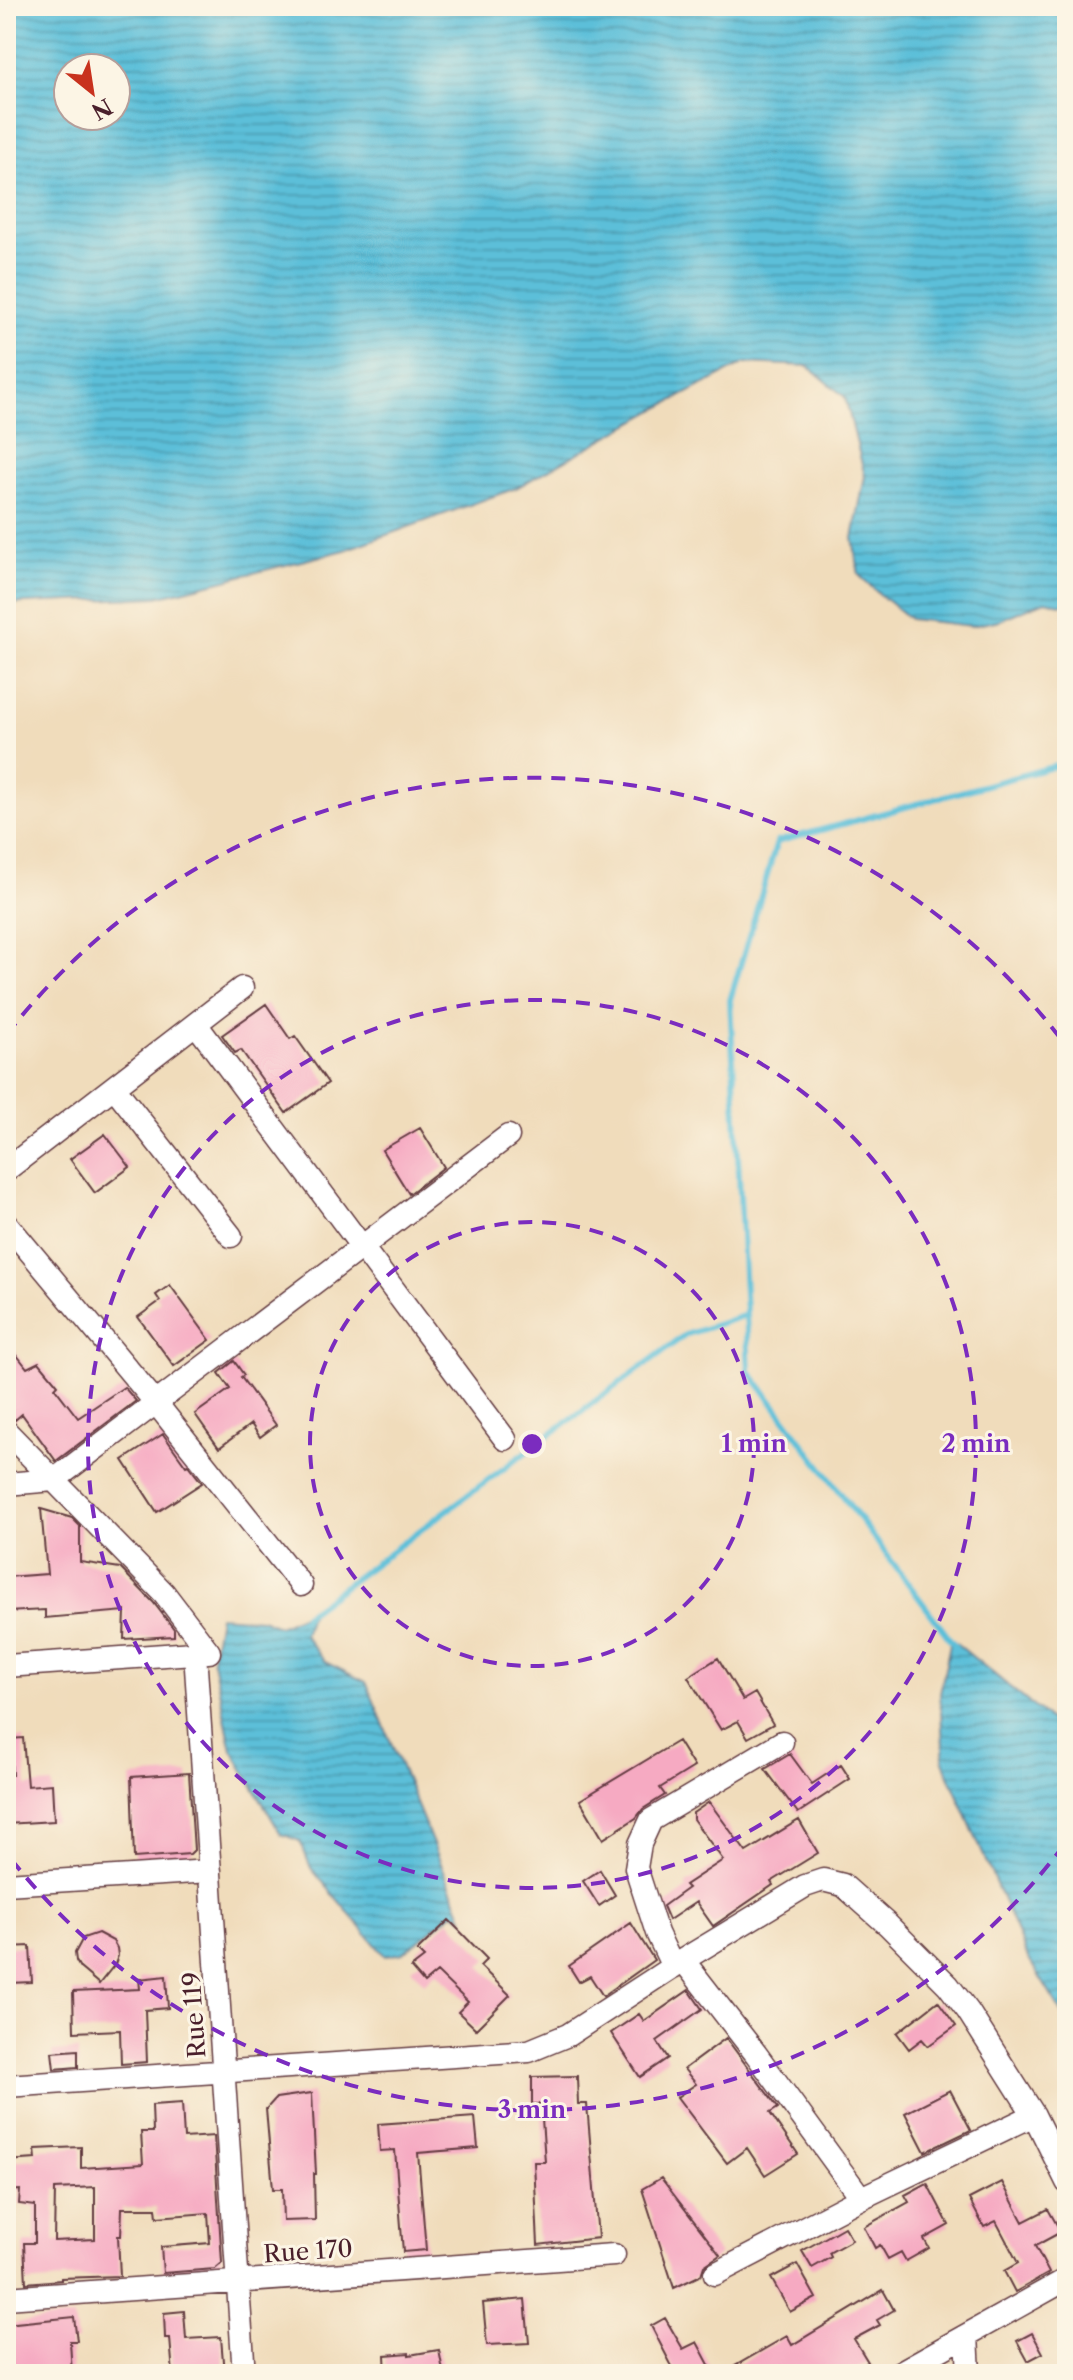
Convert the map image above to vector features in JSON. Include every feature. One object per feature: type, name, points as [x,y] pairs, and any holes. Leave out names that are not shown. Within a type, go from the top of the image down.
[{"type":"street","points":[[6,1170],[242,988]]},
{"type":"street","points":[[196,1024],[505,1439]]},
{"type":"street","points":[[114,1087],[231,1236]]},
{"type":"street","points":[[6,1484],[54,1480],[508,1136]]},
{"type":"street","points":[[6,1223],[156,1403],[301,1585]]},
{"type":"street","points":[[6,1431],[164,1593],[202,1653],[6,1666]]},
{"type":"street","name":"Rue 119","points":[[202,1653],[210,1871],[244,2374]]},
{"type":"street","points":[[782,1742],[651,1820],[640,1844],[636,1868],[657,1933],[678,1964],[756,2054],[861,2198]]},
{"type":"street","points":[[6,1884],[210,1871]]},
{"type":"street","points":[[6,2086],[529,2051],[568,2035],[805,1886],[823,1880],[843,1885],[948,1985],[1034,2115],[1067,2182]]},
{"type":"street","points":[[715,2274],[861,2198],[1034,2115]]},
{"type":"street","name":"Rue 170","points":[[6,2298],[614,2255]]},
{"type":"street","points":[[897,2374],[1067,2279]]},
{"type":"street","points":[[967,2335],[969,2374]]},
{"type":"water","points":[[6,6],[1067,6],[1067,605],[1045,601],[999,620],[972,626],[910,619],[859,575],[853,538],[865,476],[845,397],[808,366],[745,363],[516,488],[345,550],[157,597],[6,604]]},
{"type":"water","points":[[311,1611],[304,1635],[325,1662],[366,1682],[463,1917],[453,1913],[403,1953],[385,1956],[311,1868],[300,1841],[281,1834],[232,1750],[212,1657],[219,1616],[261,1619],[279,1626]]},
{"type":"water","points":[[951,1639],[1067,1734],[1067,2021],[1028,1958],[944,1764],[940,1693]]},
{"type":"building","points":[[266,1004],[290,1039],[295,1036],[328,1083],[286,1113],[241,1050],[235,1053],[222,1035]]},
{"type":"building","points":[[420,1128],[444,1167],[409,1194],[382,1150]]},
{"type":"building","points":[[105,1134],[130,1167],[95,1193],[70,1159]]},
{"type":"building","points":[[170,1285],[210,1340],[174,1366],[138,1317],[160,1301],[156,1295]]},
{"type":"building","points":[[6,1341],[27,1368],[39,1362],[58,1385],[55,1388],[78,1418],[124,1387],[136,1401],[56,1461],[22,1414],[15,1420],[6,1409]]},
{"type":"building","points":[[234,1361],[244,1375],[241,1377],[276,1425],[260,1437],[251,1424],[219,1448],[195,1414],[230,1389],[219,1373]]},
{"type":"building","points":[[163,1434],[202,1483],[157,1512],[123,1460]]},
{"type":"building","points":[[41,1509],[72,1518],[80,1526],[80,1562],[120,1568],[153,1602],[174,1629],[174,1636],[124,1639],[125,1611],[45,1618],[45,1610],[6,1612],[6,1577],[47,1574]]},
{"type":"building","points":[[718,1658],[743,1700],[755,1693],[773,1724],[748,1738],[738,1721],[721,1730],[688,1677]]},
{"type":"building","points":[[23,1738],[27,1786],[52,1784],[54,1821],[6,1824],[6,1775],[12,1775],[10,1739]]},
{"type":"building","points":[[678,1741],[694,1767],[660,1788],[665,1795],[603,1839],[580,1800]]},
{"type":"building","points":[[790,1754],[812,1784],[841,1765],[850,1779],[798,1813],[765,1769]]},
{"type":"building","points":[[189,1773],[194,1850],[190,1854],[134,1858],[131,1777]]},
{"type":"building","points":[[709,1802],[746,1852],[799,1820],[818,1853],[771,1882],[773,1885],[713,1926],[696,1902],[669,1920],[663,1906],[688,1888],[685,1885],[723,1860],[693,1819],[693,1813]]},
{"type":"building","points":[[600,1870],[615,1895],[599,1906],[583,1881]]},
{"type":"building","points":[[449,1920],[487,1959],[480,1966],[510,1995],[476,2029],[458,2012],[468,2002],[437,1972],[424,1983],[411,1968],[424,1958],[417,1951]]},
{"type":"building","points":[[631,1923],[654,1960],[603,1996],[590,1976],[579,1982],[569,1966]]},
{"type":"building","points":[[98,1933],[113,1941],[118,1956],[99,1984],[80,1968],[75,1953],[83,1938]]},
{"type":"building","points":[[30,1946],[32,1982],[9,1983],[8,1947]]},
{"type":"building","points":[[166,1976],[168,2008],[145,2010],[147,2062],[121,2064],[120,2030],[74,2032],[73,1992],[140,1989],[139,1979]]},
{"type":"building","points":[[689,1990],[702,2009],[657,2041],[668,2058],[640,2077],[611,2033],[639,2014],[644,2021]]},
{"type":"building","points":[[938,2001],[956,2026],[928,2046],[922,2039],[909,2049],[897,2033]]},
{"type":"building","points":[[726,2038],[778,2108],[770,2113],[798,2154],[765,2175],[747,2148],[727,2163],[677,2097],[696,2084],[684,2069]]},
{"type":"building","points":[[78,2050],[78,2067],[54,2069],[52,2052]]},
{"type":"building","points":[[577,2076],[578,2104],[587,2104],[598,2238],[538,2245],[534,2162],[545,2162],[541,2104],[532,2104],[532,2077]]},
{"type":"building","points":[[950,2090],[971,2130],[925,2152],[905,2113]]},
{"type":"building","points":[[312,2093],[315,2220],[283,2221],[282,2189],[273,2189],[266,2109],[276,2098]]},
{"type":"building","points":[[182,2103],[184,2138],[214,2136],[222,2263],[215,2269],[163,2273],[161,2247],[210,2243],[208,2213],[157,2217],[156,2208],[122,2208],[121,2236],[118,2236],[120,2276],[26,2283],[24,2243],[35,2243],[35,2206],[19,2204],[20,2190],[6,2191],[6,2161],[36,2159],[35,2149],[81,2147],[81,2168],[143,2164],[141,2132],[153,2132],[152,2105]],"holes":[[[95,2187],[95,2239],[54,2241],[55,2189]]]},
{"type":"building","points":[[475,2117],[478,2148],[418,2153],[426,2250],[403,2252],[395,2150],[380,2151],[378,2124]]},
{"type":"building","points":[[661,2178],[720,2255],[704,2266],[701,2275],[674,2288],[642,2189]]},
{"type":"building","points":[[1002,2182],[1023,2222],[1048,2209],[1061,2232],[1035,2246],[1049,2273],[1015,2292],[1004,2271],[1018,2263],[996,2221],[984,2227],[969,2199]]},
{"type":"building","points":[[927,2183],[949,2225],[924,2239],[929,2248],[906,2261],[901,2252],[888,2259],[880,2245],[875,2248],[864,2227],[909,2202],[905,2195]]},
{"type":"building","points":[[844,2227],[852,2240],[829,2253],[831,2257],[812,2268],[802,2251]]},
{"type":"building","points":[[797,2264],[816,2298],[790,2312],[771,2278]]},
{"type":"building","points":[[883,2290],[894,2310],[877,2320],[880,2325],[854,2339],[868,2362],[847,2374],[721,2374],[787,2336],[792,2345]]},
{"type":"building","points":[[525,2299],[529,2343],[487,2345],[483,2303]]},
{"type":"building","points":[[184,2311],[186,2339],[221,2337],[224,2374],[173,2374],[170,2338],[165,2338],[164,2313]]},
{"type":"building","points":[[74,2317],[77,2341],[70,2341],[72,2374],[6,2374],[6,2324]]},
{"type":"building","points":[[665,2318],[683,2349],[697,2342],[714,2374],[676,2374],[651,2326]]},
{"type":"building","points":[[1032,2333],[1043,2353],[1028,2361],[1017,2341]]},
{"type":"building","points":[[439,2350],[443,2371],[386,2374],[385,2355]]},
{"type":"waterway","points":[[955,1646],[749,1371],[730,1000],[777,842],[1067,763]]},
{"type":"waterway","points":[[305,1615],[685,1335],[746,1315]]}]
